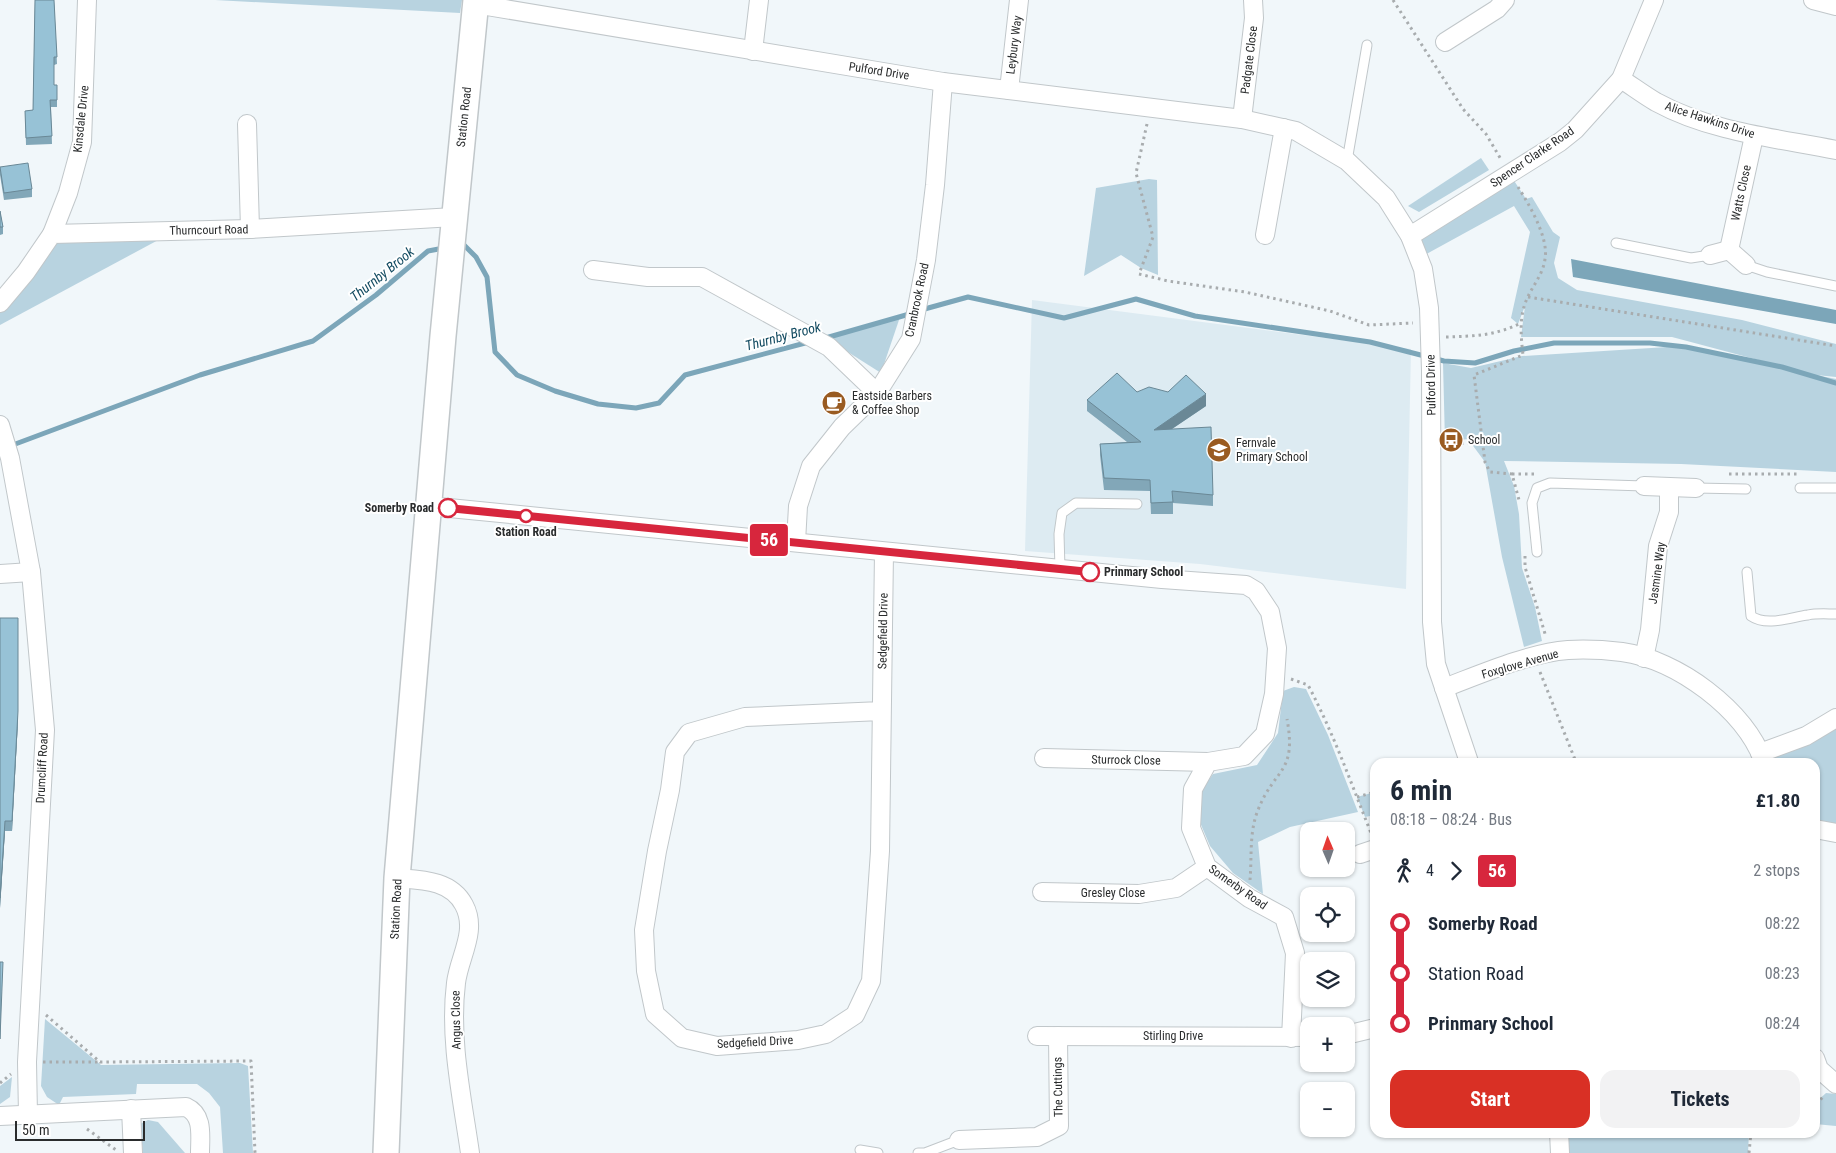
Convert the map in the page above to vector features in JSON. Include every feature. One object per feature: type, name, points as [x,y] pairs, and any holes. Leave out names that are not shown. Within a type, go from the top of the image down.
[{"type":"street","name":"Kinsdale Drive","points":[[52,234],[68,193],[82,142],[87,0]]},
{"type":"street","points":[[753,51],[759,0]]},
{"type":"street","name":"Leybury Way","points":[[1009,90],[1019,0]]},
{"type":"street","name":"Padgate Close","points":[[1242,120],[1254,18],[1254,0]]},
{"type":"street","points":[[1445,42],[1497,9],[1505,0]]},
{"type":"street","name":"Spencer Clarke Road","points":[[1410,236],[1575,130],[1621,79],[1654,0]]},
{"type":"street","points":[[1813,0],[1836,6]]},
{"type":"street","name":"Pulford Drive","points":[[475,2],[943,82],[1242,120],[1296,131],[1347,161],[1386,198],[1410,236],[1423,269],[1430,330],[1432,622],[1436,664],[1468,758]]},
{"type":"street","name":"Station Road","points":[[386,1153],[397,878],[454,218],[475,2]]},
{"type":"street","name":"Alice Hawkins Drive","points":[[1621,79],[1656,102],[1689,116],[1754,136],[1836,150]]},
{"type":"street","name":"Cranbrook Road","points":[[796,542],[798,506],[811,466],[842,427],[877,393],[911,339],[926,260],[934,195],[943,82]]},
{"type":"street","points":[[247,124],[250,229]]},
{"type":"street","points":[[1265,235],[1284,128]]},
{"type":"street","name":"Watts Close","points":[[1729,250],[1754,136]]},
{"type":"street","name":"Thurncourt Road","points":[[52,234],[250,229],[454,218]]},
{"type":"street","points":[[0,304],[26,272],[52,234]]},
{"type":"street","points":[[1710,255],[1729,250],[1746,265]]},
{"type":"street","points":[[593,270],[648,277],[702,277],[829,347],[877,393]]},
{"type":"street","name":"Drumcliff Road","points":[[1,429],[10,458],[31,572],[45,730],[29,1013],[27,1062],[28,1115]]},
{"type":"street","points":[[1644,486],[1696,488]]},
{"type":"street","name":"Jasmine Way","points":[[1644,658],[1650,630],[1658,546],[1669,512],[1669,488]]},
{"type":"street","points":[[429,506],[884,552],[1246,585],[1256,591],[1270,612],[1277,648],[1276,679],[1265,734],[1244,756],[1208,762]]},
{"type":"street","name":"Sedgefield Drive","points":[[881,711],[745,717],[689,733],[675,752],[670,790],[657,851],[644,930],[646,971],[655,1014],[682,1038],[717,1046],[798,1040],[826,1034],[855,1015],[871,981],[880,850],[884,552]]},
{"type":"street","points":[[0,574],[31,572]]},
{"type":"street","name":"Foxglove Avenue","points":[[1444,688],[1507,665],[1567,650],[1621,652],[1644,658],[1686,676],[1730,709],[1762,758]]},
{"type":"street","points":[[1762,758],[1806,736],[1836,718]]},
{"type":"street","name":"Sturrock Close","points":[[1044,758],[1208,762]]},
{"type":"street","name":"Somerby Road","points":[[1208,762],[1193,788],[1191,828],[1207,867],[1249,898],[1284,917],[1294,953],[1300,1037]]},
{"type":"street","points":[[1820,830],[1836,834]]},
{"type":"street","name":"Gresley Close","points":[[1042,892],[1139,894],[1176,888],[1207,867]]},
{"type":"street","name":"Angus Close","points":[[397,878],[431,882],[446,886],[457,895],[465,906],[469,935],[456,982],[456,1032],[457,1069],[470,1153]]},
{"type":"street","points":[[1355,1032],[1370,1029]]},
{"type":"street","name":"Stirling Drive","points":[[1037,1036],[1300,1037]]},
{"type":"street","name":"The Cuttings","points":[[959,1140],[1037,1137],[1059,1126],[1058,1036]]},
{"type":"street","points":[[1820,1070],[1836,1084]]},
{"type":"street","points":[[0,1116],[176,1106],[194,1110],[199,1122],[200,1153]]},
{"type":"street","points":[[131,1108],[133,1153]]},
{"type":"street","points":[[1559,1138],[1560,1153]]},
{"type":"lane","points":[[1347,161],[1367,45]]},
{"type":"lane","points":[[1616,243],[1691,258],[1710,255]]},
{"type":"lane","points":[[1746,265],[1767,272],[1836,286]]},
{"type":"lane","points":[[1537,552],[1532,503],[1537,488],[1550,483],[1644,486]]},
{"type":"lane","points":[[1696,488],[1746,489]]},
{"type":"lane","points":[[1800,488],[1836,488]]},
{"type":"lane","points":[[1060,569],[1059,534],[1062,513],[1076,503],[1138,504]]},
{"type":"lane","points":[[1746,572],[1751,616],[1757,620],[1783,620],[1809,614],[1836,614]]},
{"type":"lane","points":[[918,1153],[925,1153],[959,1140]]},
{"type":"lane","points":[[860,1150],[878,1153]]},
{"type":"path","points":[[1393,0],[1464,109],[1486,134],[1530,206],[1545,244],[1546,257],[1541,276],[1528,297],[1521,323],[1522,356],[1474,375],[1485,462],[1490,472],[1512,474],[1520,504]]},
{"type":"path","points":[[1152,109],[1145,130],[1136,173],[1153,237],[1139,274],[1168,281],[1245,292],[1330,311],[1369,325],[1415,323],[1445,338],[1505,332],[1521,323]]},
{"type":"path","points":[[1528,297],[1836,346]]},
{"type":"path","points":[[1432,447],[1482,441]]},
{"type":"path","points":[[1525,548],[1525,567],[1547,641],[1540,675],[1574,758]]},
{"type":"path","points":[[1276,679],[1278,677],[1295,680],[1308,685],[1332,734],[1357,797],[1369,846]]},
{"type":"path","points":[[1249,898],[1252,828],[1258,809],[1289,759],[1291,741],[1286,713]]},
{"type":"path","points":[[1357,797],[1370,793]]},
{"type":"path","points":[[29,1013],[44,1014],[100,1062]]},
{"type":"path","points":[[27,1062],[251,1061],[255,1153]]},
{"type":"path","points":[[77,1112],[79,1123],[119,1153]]},
{"type":"path","points":[[1749,1153],[1750,1138]]},
{"type":"shaded area","points":[[215,0],[462,0],[460,13]]},
{"type":"shaded area","points":[[1481,158],[1489,170],[1419,212],[1408,206]]},
{"type":"shaded area","points":[[1509,173],[1526,199],[1532,197],[1553,232],[1560,237],[1554,263],[1558,278],[1577,290],[1742,320],[1836,344],[1836,377],[1816,375],[1836,379],[1836,472],[1681,464],[1504,461],[1514,486],[1519,514],[1522,568],[1535,607],[1542,641],[1524,647],[1502,557],[1485,462],[1468,439],[1445,442],[1443,363],[1471,368],[1522,356],[1683,346],[1792,369],[1672,337],[1521,337],[1525,306],[1518,324],[1511,318],[1530,232],[1514,206],[1421,257],[1410,236]]},
{"type":"shaded area","points":[[1149,179],[1157,180],[1158,275],[1141,268],[1121,255],[1084,276],[1096,188]]},
{"type":"shaded area","points":[[175,231],[0,325],[0,303],[52,234]]},
{"type":"shaded area","points":[[1571,259],[1836,310],[1836,324],[1573,277]]},
{"type":"shaded area","name":"Fernvale Primary School","points":[[1032,300],[1411,349],[1406,589],[1200,564],[1025,551]]},
{"type":"shaded area","points":[[900,317],[881,373],[829,340],[833,336]]},
{"type":"shaded area","points":[[1294,687],[1306,689],[1328,735],[1358,812],[1313,822],[1300,822],[1300,825],[1290,827],[1258,842],[1263,894],[1233,873],[1210,846],[1199,820],[1202,789],[1213,774],[1257,765],[1278,733],[1283,691]]},
{"type":"shaded area","points":[[1836,718],[1836,832],[1820,830],[1820,758],[1771,758]]},
{"type":"shaded area","points":[[1370,793],[1370,816],[1365,817],[1357,797]]},
{"type":"shaded area","points":[[45,1019],[101,1065],[240,1063],[248,1066],[253,1153],[223,1153],[220,1107],[209,1093],[197,1084],[137,1084],[136,1094],[63,1097],[59,1105],[47,1097],[41,1086]]},
{"type":"shaded area","points":[[12,1077],[10,1097],[0,1104],[0,1086]]},
{"type":"shaded area","points":[[1826,1093],[1836,1094],[1836,1126],[1820,1124],[1820,1098]]},
{"type":"shaded area","points":[[148,1120],[158,1122],[185,1153],[143,1153],[140,1124]]},
{"type":"shaded area","points":[[1568,1138],[1749,1138],[1748,1153],[1567,1153]]},
{"type":"building","points":[[35,0],[54,0],[57,57],[54,57],[54,85],[57,85],[57,100],[50,100],[52,136],[26,138],[25,111],[33,110]]},
{"type":"building","points":[[28,163],[32,189],[4,193],[0,167]]},
{"type":"building","points":[[0,211],[3,227],[0,227]]},
{"type":"building","points":[[1117,373],[1137,392],[1149,387],[1168,392],[1186,375],[1206,394],[1154,430],[1211,427],[1213,495],[1172,491],[1173,502],[1151,503],[1150,480],[1104,478],[1100,444],[1141,442],[1087,400]]},
{"type":"building","points":[[0,618],[18,618],[18,711],[12,821],[5,821],[0,898]]},
{"type":"building","points":[[0,962],[3,962],[0,1039]]},
{"type":"waterway","name":"Thurnby Brook","points":[[460,245],[464,245],[476,257],[487,277],[495,352],[517,375],[555,391],[598,404],[636,408],[659,403],[685,375],[809,342]]},
{"type":"waterway","name":"Thurnby Brook","points":[[10,446],[200,375],[313,341],[376,295],[428,251],[444,248]]},
{"type":"waterway","points":[[921,310],[968,297],[1064,318],[1136,299],[1195,316],[1370,342],[1444,361],[1475,363],[1514,351],[1554,343],[1650,343],[1686,347],[1782,367],[1836,383]]},
{"type":"waterway","name":"Thurnby Brook","points":[[822,339],[913,313]]},
{"type":"bus line","name":"56","points":[[448,508],[1090,572]]},
{"type":"place","name":"Eastside Barbers & Coffee Shop","points":[[834,403]]},
{"type":"place","name":"School","points":[[1451,440]]},
{"type":"place","name":"Fernvale Primary School","points":[[1219,450]]},
{"type":"place","name":"Somerby Road","points":[[448,508]]},
{"type":"place","name":"Station Road","points":[[526,516]]},
{"type":"place","name":"Prinmary School","points":[[1090,572]]}]
